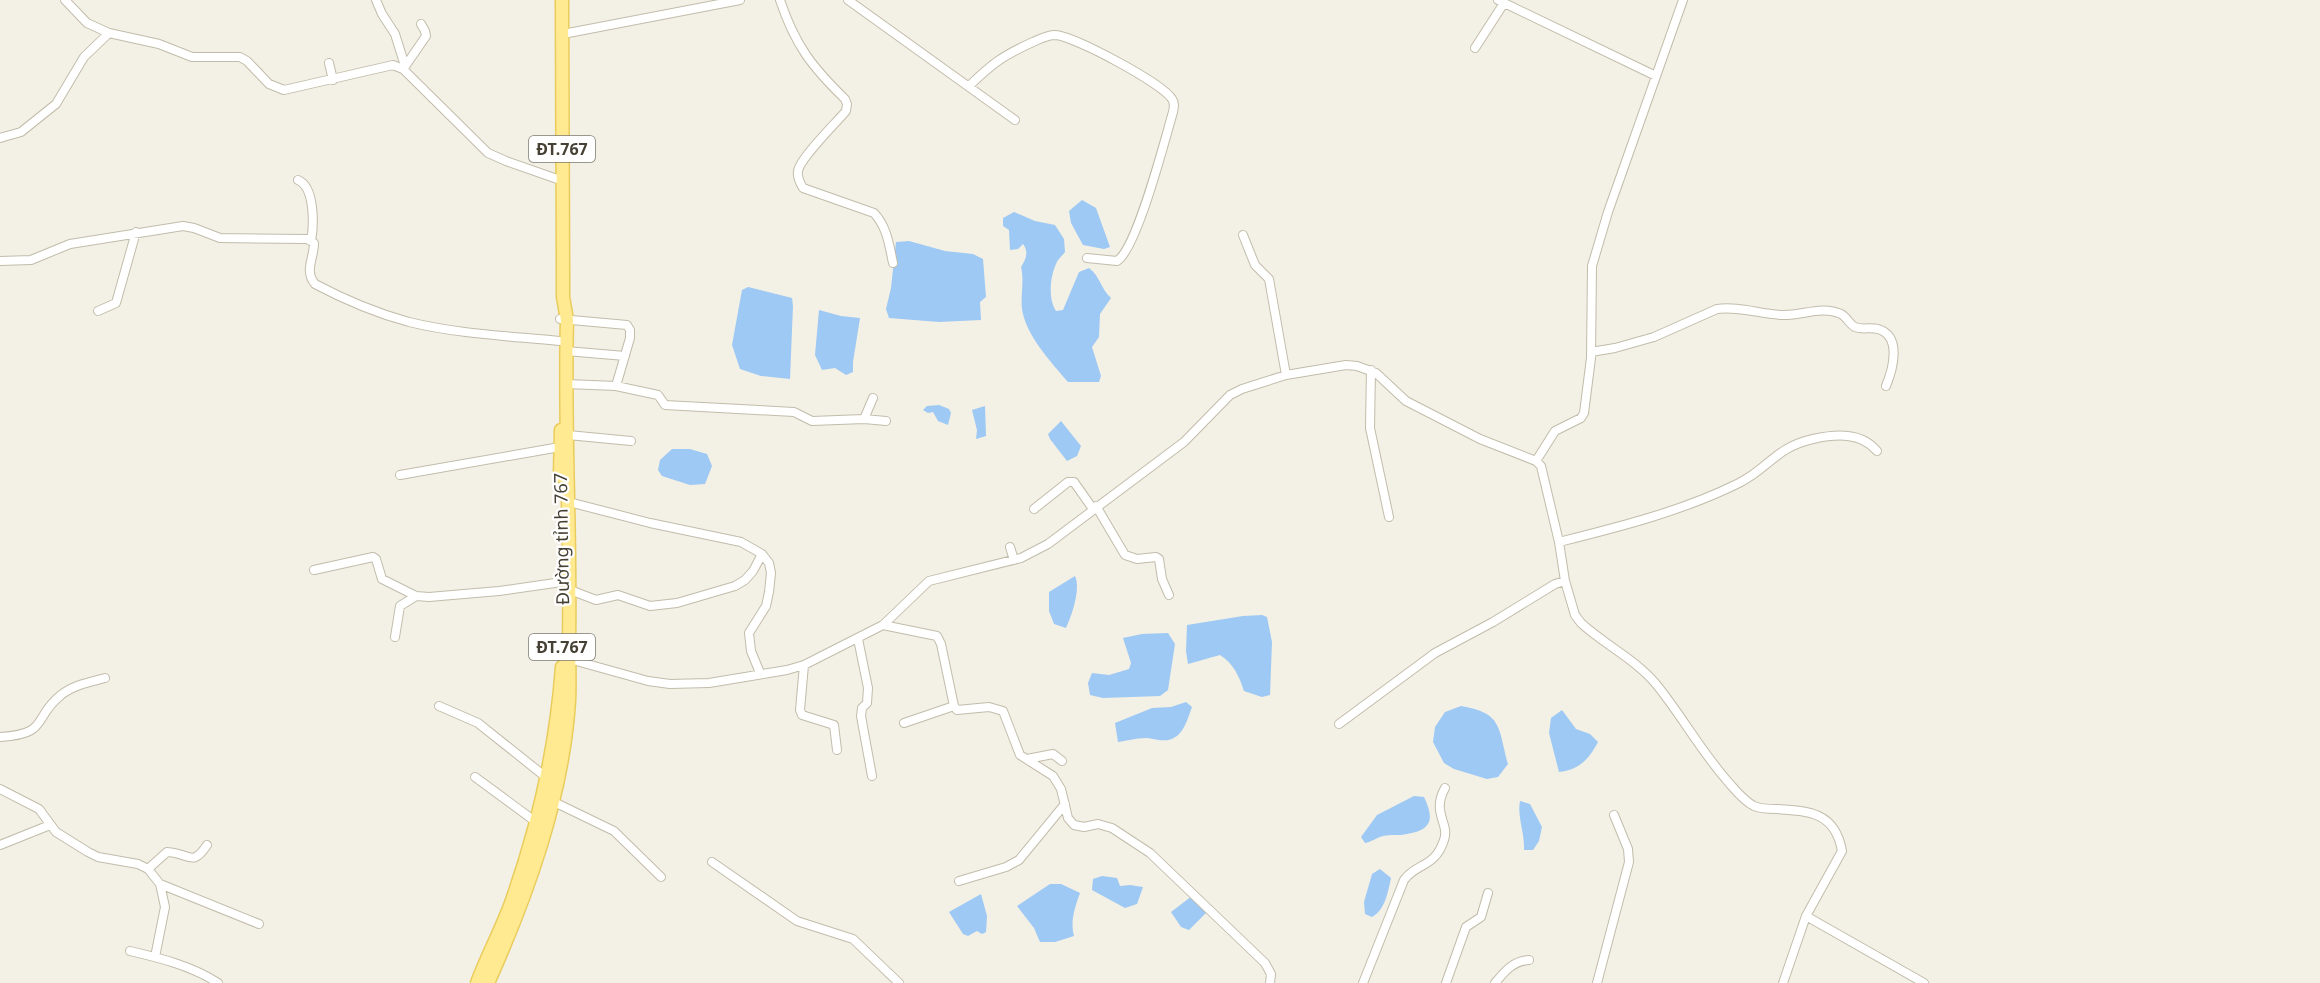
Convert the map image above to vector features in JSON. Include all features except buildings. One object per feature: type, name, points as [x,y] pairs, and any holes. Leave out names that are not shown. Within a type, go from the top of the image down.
[{"type":"main road","name":"Đường tỉnh 767","points":[[562,0],[564,319],[560,447],[566,586]]},
{"type":"main road","name":"Đường tỉnh 767","points":[[493,981],[524,893],[552,801],[569,701],[566,658],[568,435],[567,384],[563,346]]},
{"type":"main road","name":"Đường tỉnh 767","points":[[477,983],[511,904],[536,822],[555,736],[566,658]]},
{"type":"street","points":[[65,0],[87,23],[109,33],[159,44],[192,57],[240,57],[247,61],[268,84],[284,90],[393,65],[404,67]]},
{"type":"street","points":[[376,0],[395,34],[404,67],[488,153],[563,181]]},
{"type":"street","points":[[563,34],[740,0]]},
{"type":"street","points":[[780,0],[796,41],[816,71],[845,99],[847,104],[846,111],[803,160],[798,171],[798,181],[803,188],[874,213],[881,220],[886,231],[893,263]]},
{"type":"street","points":[[848,0],[1015,120]]},
{"type":"street","points":[[1536,461],[1556,431],[1581,418],[1587,404],[1591,352],[1592,266],[1608,212],[1683,0]]},
{"type":"street","points":[[1475,48],[1501,2],[1656,76]]},
{"type":"street","points":[[404,67],[426,36],[421,24]]},
{"type":"street","points":[[0,138],[21,132],[56,104],[84,57],[109,33]]},
{"type":"street","points":[[969,86],[997,59],[1045,37],[1055,35],[1076,42],[1153,81],[1171,97],[1174,104],[1173,112],[1143,208],[1124,255],[1117,261],[1087,258]]},
{"type":"street","points":[[329,63],[333,80]]},
{"type":"street","points":[[298,180],[307,187],[314,228],[311,241],[314,247],[309,272],[311,280],[349,302],[408,322],[625,356]]},
{"type":"street","points":[[0,261],[31,260],[70,244],[183,226],[220,238],[311,241]]},
{"type":"street","points":[[98,311],[116,303],[136,232]]},
{"type":"street","points":[[1243,235],[1253,262],[1269,279],[1286,375]]},
{"type":"street","points":[[1591,352],[1654,337],[1717,309],[1726,308],[1779,315],[1821,310],[1840,314],[1853,326],[1881,330],[1890,338],[1894,356],[1886,386]]},
{"type":"street","points":[[564,319],[627,325],[630,338],[616,386]]},
{"type":"street","points":[[566,658],[648,681],[670,684],[709,683],[804,665],[883,625],[930,581],[1014,560],[1048,544],[1184,442],[1230,395],[1286,375],[1346,365],[1371,370],[1381,376],[1406,401],[1480,439],[1536,461],[1543,471],[1565,581],[1575,615],[1581,623],[1640,668],[1656,685],[1711,762],[1743,799],[1761,808],[1808,811],[1821,817],[1835,831],[1842,851],[1806,916],[1783,983]]},
{"type":"street","points":[[1371,370],[1370,428],[1389,517]]},
{"type":"street","points":[[567,384],[616,386],[658,394],[665,405],[794,411],[812,421],[864,419],[886,421]]},
{"type":"street","points":[[864,419],[873,398]]},
{"type":"street","points":[[568,435],[631,441]]},
{"type":"street","points":[[1559,542],[1698,501],[1756,474],[1780,451],[1797,443],[1820,438],[1851,436],[1871,444],[1877,451]]},
{"type":"street","points":[[400,475],[560,447]]},
{"type":"street","points":[[1034,509],[1062,486],[1074,482],[1095,507],[1125,555],[1137,559],[1156,557],[1159,559],[1162,579],[1169,596]]},
{"type":"street","points":[[569,502],[650,523],[741,542],[762,554],[769,563],[771,573],[769,592],[766,606],[749,633],[751,651],[760,674]]},
{"type":"street","points":[[1010,547],[1014,560]]},
{"type":"street","points":[[314,570],[373,557],[376,559],[382,579],[416,596],[429,597],[566,586],[596,600],[618,595],[650,606],[677,603],[715,594],[735,586],[753,571],[762,554]]},
{"type":"street","points":[[1339,724],[1435,653],[1493,622],[1555,584],[1565,581]]},
{"type":"street","points":[[395,637],[400,606],[416,596]]},
{"type":"street","points":[[883,625],[937,636],[941,644],[954,706],[962,711],[989,707],[1003,711],[1015,746],[1020,754],[1053,776],[1061,789],[1068,818],[1074,825],[1084,827],[1098,824],[1112,828],[1161,863],[1265,963],[1271,974],[1270,983]]},
{"type":"street","points":[[858,639],[868,688],[867,703],[862,708],[861,716],[872,776]]},
{"type":"street","points":[[804,665],[800,710],[802,715],[834,725],[837,750]]},
{"type":"street","points":[[0,737],[15,736],[31,731],[39,725],[63,693],[77,686],[105,678]]},
{"type":"street","points":[[439,706],[478,723],[547,778]]},
{"type":"street","points":[[904,723],[954,706]]},
{"type":"street","points":[[1027,759],[1053,754],[1062,761]]},
{"type":"street","points":[[475,777],[536,822]]},
{"type":"street","points":[[1363,983],[1404,880],[1432,860],[1445,837],[1439,804],[1445,788]]},
{"type":"street","points":[[0,789],[39,809],[56,832],[98,857],[138,864],[148,870],[160,884],[259,924]]},
{"type":"street","points":[[552,801],[614,831],[661,878]]},
{"type":"street","points":[[959,880],[1006,867],[1019,860],[1065,804]]},
{"type":"street","points":[[1597,983],[1629,862],[1628,849],[1614,815]]},
{"type":"street","points":[[0,845],[50,825]]},
{"type":"street","points":[[148,870],[167,852],[195,859],[200,857],[207,845]]},
{"type":"street","points":[[712,862],[797,921],[853,939],[899,983]]},
{"type":"street","points":[[155,957],[165,907],[160,884]]},
{"type":"street","points":[[1446,983],[1467,927],[1481,917],[1488,893]]},
{"type":"street","points":[[1806,916],[1924,983]]},
{"type":"street","points":[[130,951],[155,957],[206,975],[218,983]]},
{"type":"street","points":[[1495,983],[1509,967],[1517,962],[1529,960]]},
{"type":"water","points":[[1082,200],[1096,208],[1110,247],[1104,249],[1083,245],[1071,223],[1069,211]]},
{"type":"water","points":[[1014,212],[1035,221],[1055,225],[1064,239],[1065,252],[1057,262],[1051,281],[1053,306],[1056,311],[1063,310],[1079,272],[1089,268],[1111,298],[1100,314],[1099,337],[1092,347],[1101,376],[1099,382],[1068,382],[1030,332],[1023,314],[1022,303],[1021,267],[1026,250],[1023,244],[1018,249],[1010,250],[1009,230],[1003,226],[1003,218]]},
{"type":"water","points":[[909,241],[945,251],[973,254],[983,259],[986,297],[980,302],[981,320],[939,322],[889,318],[886,309],[891,288],[896,242]]},
{"type":"water","points":[[748,287],[792,298],[790,379],[761,376],[740,369],[732,345],[742,290]]},
{"type":"water","points":[[819,310],[860,318],[853,372],[846,375],[835,368],[822,370],[815,355]]},
{"type":"water","points":[[939,405],[949,409],[951,413],[948,425],[938,421],[933,412],[928,413],[923,410],[927,406]]},
{"type":"water","points":[[985,406],[986,436],[976,439],[977,430],[972,410]]},
{"type":"water","points":[[1061,421],[1081,446],[1077,456],[1067,461],[1048,434]]},
{"type":"water","points":[[672,449],[690,449],[707,454],[712,466],[705,484],[690,485],[662,476],[658,470],[660,460]]},
{"type":"water","points":[[1075,576],[1076,595],[1066,628],[1054,624],[1049,611],[1049,592]]},
{"type":"water","points":[[1262,615],[1267,617],[1272,642],[1270,695],[1262,697],[1244,691],[1229,662],[1220,655],[1188,664],[1187,625]]},
{"type":"water","points":[[1168,633],[1175,644],[1168,690],[1160,696],[1103,698],[1090,695],[1088,683],[1092,673],[1109,675],[1129,669],[1131,663],[1123,638],[1142,634]]},
{"type":"water","points":[[1186,702],[1192,707],[1183,729],[1175,738],[1162,740],[1140,738],[1118,742],[1115,723],[1152,708],[1171,707]]},
{"type":"water","points":[[1461,706],[1485,713],[1496,724],[1508,764],[1498,777],[1487,779],[1454,769],[1444,763],[1433,742],[1435,727],[1445,712]]},
{"type":"water","points":[[1562,710],[1576,729],[1590,734],[1598,742],[1583,763],[1559,772],[1549,733],[1551,718]]},
{"type":"water","points":[[1414,796],[1424,797],[1427,804],[1430,817],[1426,826],[1416,832],[1383,836],[1365,843],[1361,837],[1377,815]]},
{"type":"water","points":[[1520,801],[1530,804],[1542,827],[1539,841],[1533,850],[1524,850]]},
{"type":"water","points":[[1380,869],[1391,878],[1383,905],[1372,917],[1365,914],[1364,902],[1372,874]]},
{"type":"water","points":[[1102,876],[1117,878],[1120,886],[1143,887],[1137,904],[1125,908],[1092,890],[1093,879]]},
{"type":"water","points":[[1050,884],[1061,884],[1080,893],[1073,919],[1074,936],[1055,942],[1040,942],[1034,928],[1017,906]]},
{"type":"water","points":[[981,894],[987,916],[986,932],[982,934],[977,931],[968,936],[963,934],[949,912]]},
{"type":"water","points":[[1192,896],[1206,913],[1189,930],[1181,927],[1171,912]]}]
